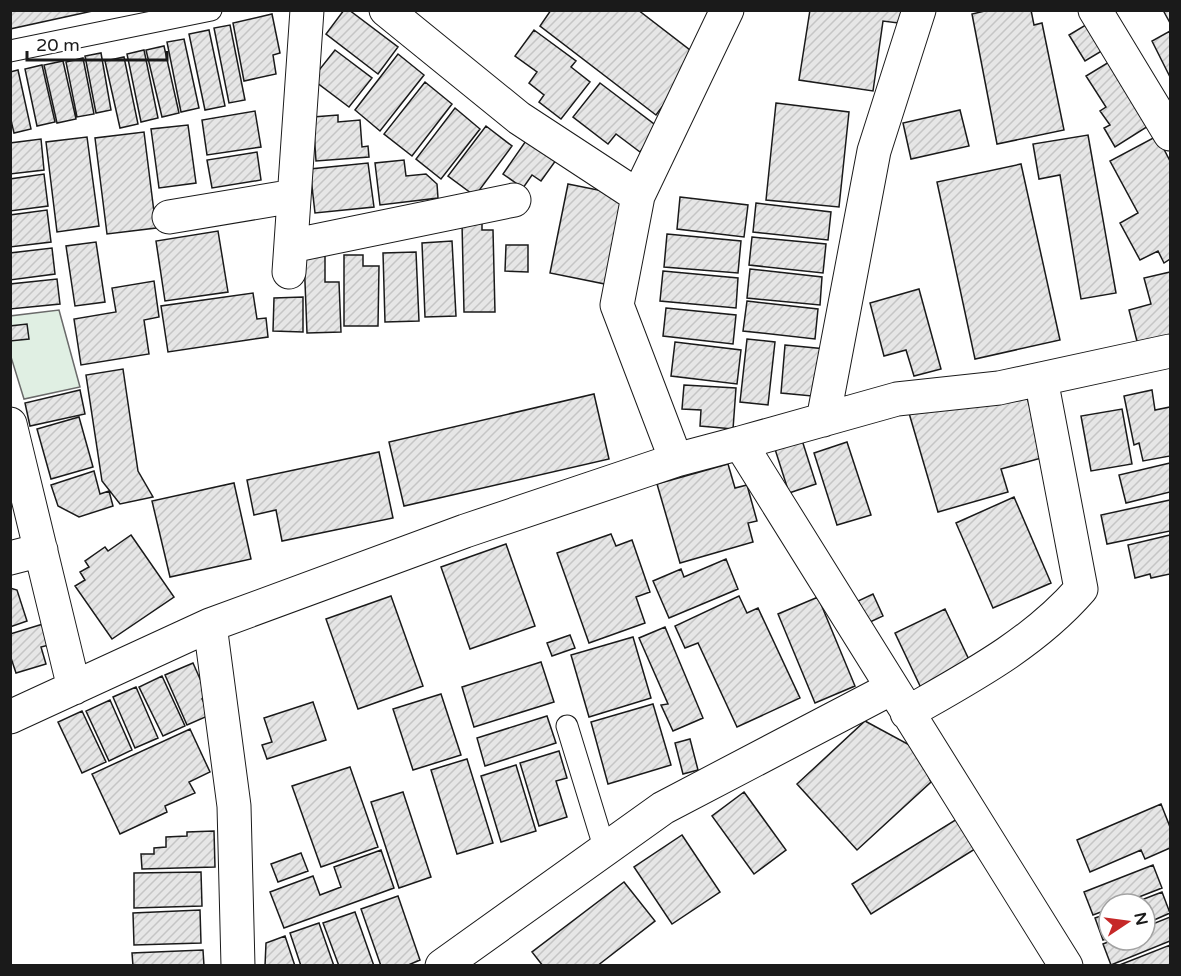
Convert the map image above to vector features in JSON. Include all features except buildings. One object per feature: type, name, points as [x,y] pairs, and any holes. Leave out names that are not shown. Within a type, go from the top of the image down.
[{"type":"street","points":[[307,10],[290,259],[514,200]]},
{"type":"street","points":[[386,10],[519,118],[638,196]]},
{"type":"street","points":[[676,460],[617,305],[638,196],[727,10]]},
{"type":"street","points":[[823,420],[874,151],[919,10]]},
{"type":"street","points":[[1095,10],[1170,134]]},
{"type":"street","points":[[169,217],[294,196]]},
{"type":"street","points":[[10,717],[210,625],[465,531],[676,460],[897,399],[999,388],[1170,351]]},
{"type":"street","points":[[442,966],[663,808],[899,700],[1007,655],[1058,615],[1081,589],[1041,379]]},
{"type":"street","points":[[10,424],[26,554],[74,688]]},
{"type":"street","points":[[740,443],[1066,966]]},
{"type":"street","points":[[210,625],[234,806],[238,966]]},
{"type":"lane","points":[[10,51],[212,10]]},
{"type":"lane","points":[[567,726],[604,850]]},
{"type":"green space","points":[[59,310],[80,387],[24,399],[11,357],[10,316]]}]
